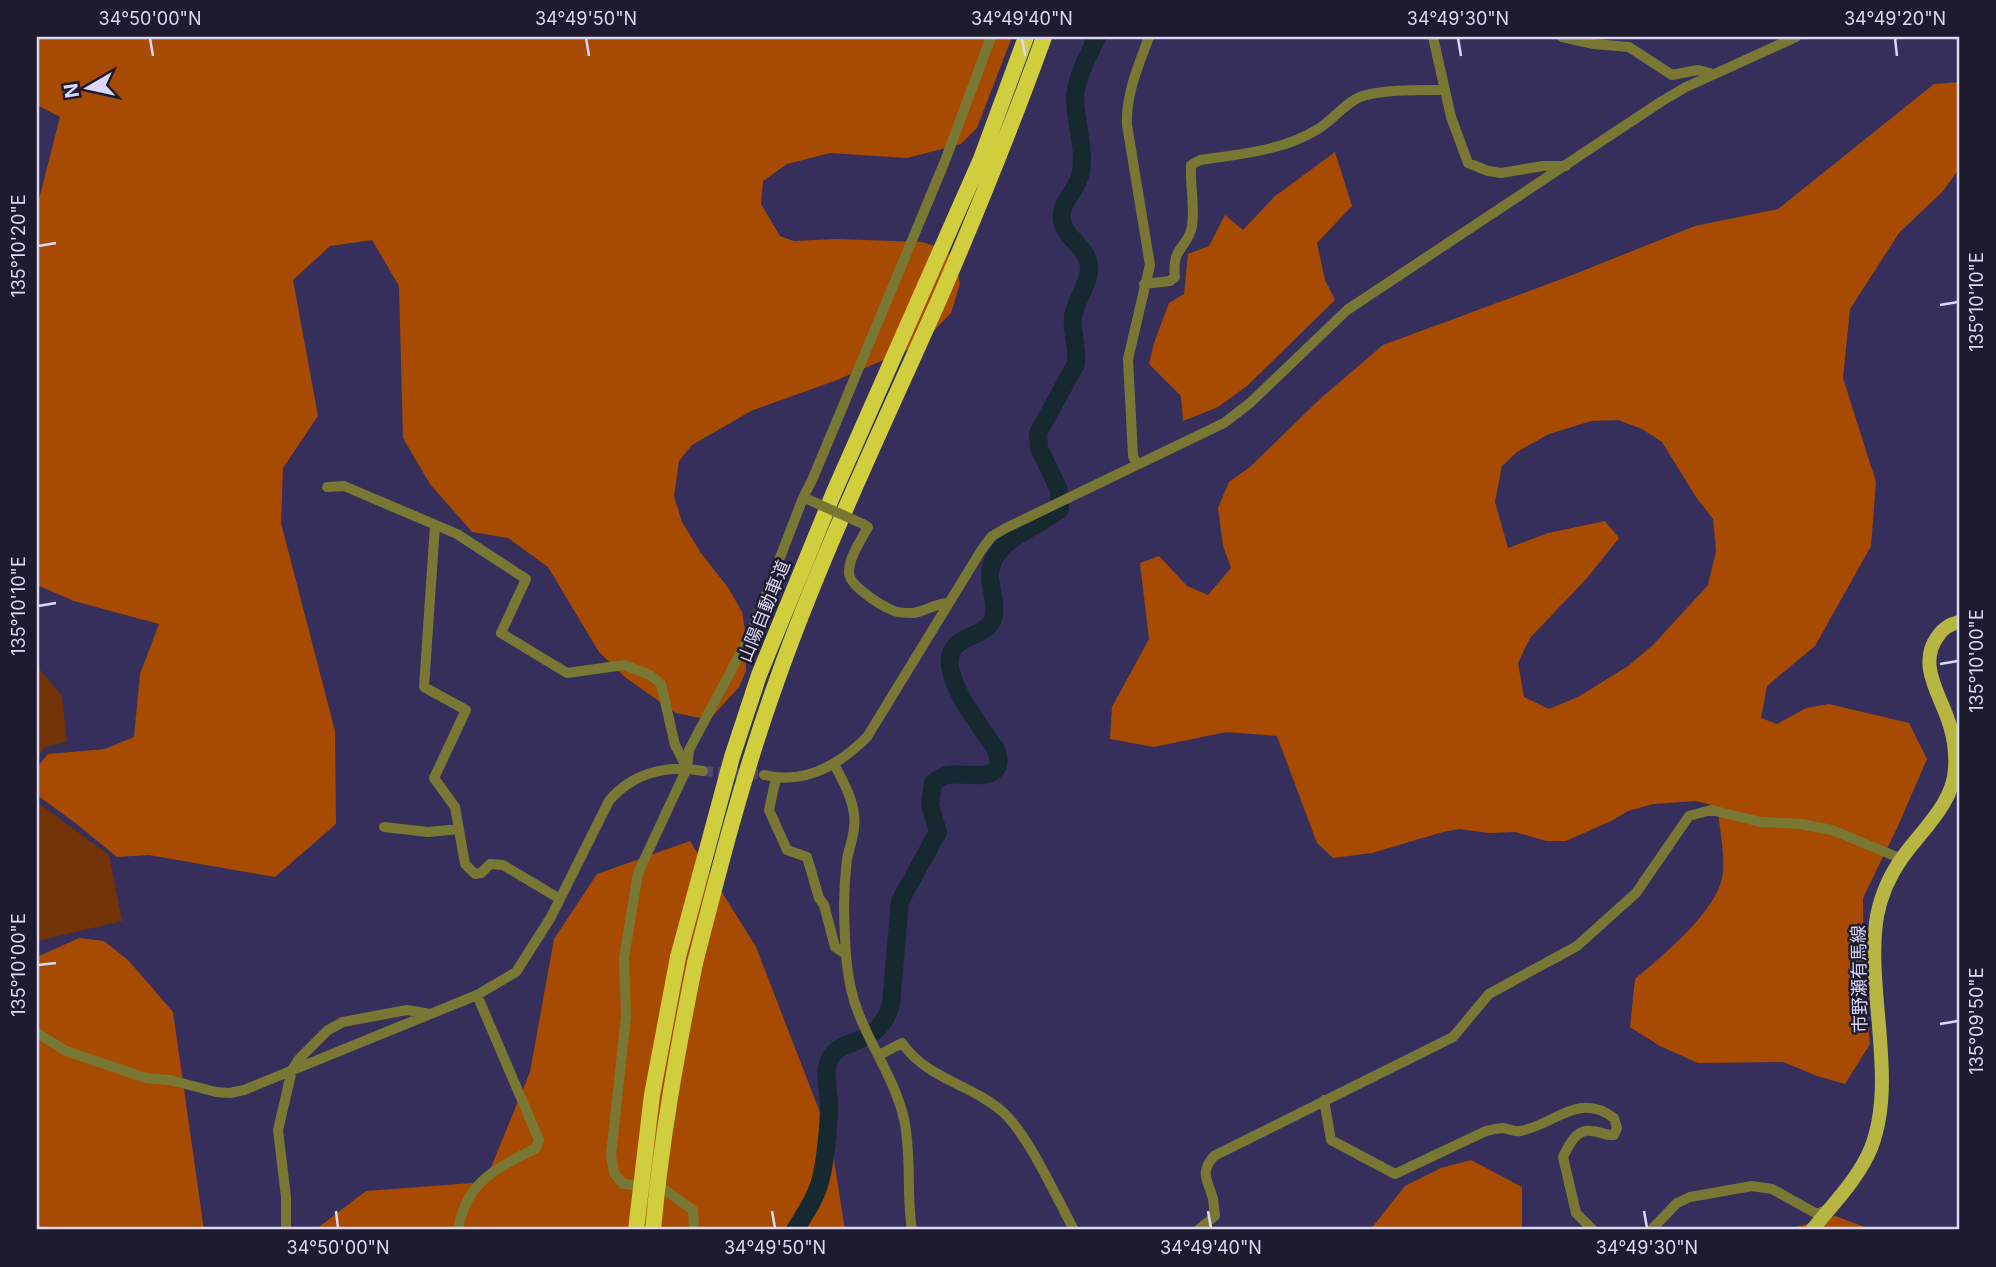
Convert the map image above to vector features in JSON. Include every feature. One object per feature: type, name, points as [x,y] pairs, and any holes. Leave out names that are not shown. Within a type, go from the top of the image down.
[{"type":"highway","name":"山陽自動車道","points":[[636,1230],[654,1083],[678,957],[732,757],[759,675],[835,492],[981,159],[1027,37]]},
{"type":"highway","name":"山陽自動車道","points":[[653,1230],[658,1174],[670,1097],[695,963],[749,762],[776,682],[849,499],[995,166],[1044,37]]},
{"type":"main road","name":"市野瀬有馬線","points":[[1812,1230],[1860,1169],[1878,1124],[1881,1098],[1875,929],[1884,890],[1902,859],[1947,797],[1955,770],[1950,723],[1928,665],[1934,641],[1942,631],[1959,622]]},
{"type":"street","points":[[694,1230],[693,1210],[662,1188],[623,1184],[614,1173],[611,1155],[625,1016],[625,958],[638,873],[687,768],[689,750],[751,633],[945,161],[991,37]]},
{"type":"street","points":[[1137,465],[1133,456],[1128,374],[1144,284],[1150,265],[1127,125],[1126,104],[1149,37]]},
{"type":"street","points":[[1433,37],[1451,117],[1468,163],[1488,172],[1501,173],[1543,166],[1566,166]]},
{"type":"street","points":[[1562,37],[1594,44],[1629,47],[1672,75],[1698,71],[1713,74]]},
{"type":"street","points":[[764,775],[776,778],[816,773],[851,752],[867,737],[992,536],[1054,503],[1224,423],[1250,403],[1347,310],[1662,101],[1713,74],[1772,50],[1796,37]]},
{"type":"street","points":[[1144,284],[1170,281],[1175,277],[1173,263],[1176,253],[1189,235],[1192,225],[1191,165],[1200,160],[1266,150],[1302,138],[1336,117],[1350,102],[1362,96],[1445,90]]},
{"type":"street","points":[[327,487],[344,486],[457,534],[526,579],[501,634],[566,673],[624,665],[650,674],[661,684],[675,745],[687,768]]},
{"type":"street","points":[[805,499],[868,527],[851,560],[850,579],[855,586],[894,612],[915,612],[949,603]]},
{"type":"street","points":[[435,525],[424,687],[466,710],[435,778],[455,807],[465,864],[470,871],[481,873],[490,864],[503,865],[561,899]]},
{"type":"street","points":[[834,764],[850,797],[855,828],[847,859],[844,902],[849,979],[856,1008],[888,1071],[904,1120],[909,1152],[912,1230]]},
{"type":"street","points":[[37,1033],[66,1051],[146,1078],[170,1080],[216,1092],[244,1090],[477,995],[516,972],[561,899],[610,801],[618,791],[645,774],[687,768],[703,771]]},
{"type":"street","points":[[776,778],[769,810],[787,850],[807,857],[835,947],[846,954]]},
{"type":"street","points":[[1198,1230],[1215,1216],[1205,1172],[1214,1156],[1453,1037],[1489,994],[1577,946],[1636,893],[1689,816],[1711,810],[1760,822],[1801,824],[1832,830],[1902,859]]},
{"type":"street","points":[[384,827],[428,832],[458,829]]},
{"type":"street","points":[[458,1230],[461,1212],[472,1192],[494,1169],[536,1148],[539,1140],[477,995]]},
{"type":"street","points":[[286,1230],[286,1197],[278,1130],[292,1070],[299,1059],[328,1030],[343,1022],[407,1010],[430,1014]]},
{"type":"street","points":[[876,1050],[902,1043],[920,1064],[989,1102],[1004,1114],[1015,1126],[1041,1168],[1074,1230]]},
{"type":"street","points":[[1324,1100],[1331,1140],[1395,1174],[1486,1131],[1503,1128],[1517,1131],[1571,1110],[1590,1107],[1607,1113],[1614,1118],[1617,1128],[1614,1135],[1608,1136],[1591,1130],[1580,1133],[1570,1142],[1563,1157],[1576,1213],[1593,1230]]},
{"type":"street","points":[[1651,1230],[1677,1203],[1690,1197],[1752,1186],[1772,1189],[1817,1214],[1830,1208]]},
{"type":"shaded area","points":[[37,37],[1012,37],[977,128],[961,144],[907,158],[830,153],[787,164],[763,181],[761,204],[780,236],[794,241],[836,239],[922,242],[947,250],[957,269],[960,284],[951,313],[921,344],[837,380],[751,411],[692,445],[679,461],[674,496],[682,522],[701,553],[729,589],[742,612],[745,631],[746,671],[739,687],[709,720],[676,713],[626,678],[599,652],[548,567],[508,538],[472,532],[430,484],[403,438],[399,286],[372,240],[330,246],[293,280],[318,416],[283,468],[281,523],[335,731],[336,824],[275,877],[149,855],[117,857],[37,795],[37,767],[48,754],[105,749],[134,737],[140,674],[159,624],[74,601],[37,585],[37,207],[60,117],[37,105]]},
{"type":"shaded area","points":[[1959,82],[1959,169],[1943,191],[1899,233],[1850,309],[1843,378],[1876,482],[1871,546],[1815,646],[1767,686],[1761,718],[1777,724],[1806,708],[1829,704],[1909,723],[1927,759],[1863,898],[1863,975],[1870,1044],[1845,1084],[1783,1062],[1698,1063],[1660,1046],[1630,1027],[1635,979],[1699,919],[1722,878],[1723,855],[1718,813],[1711,805],[1696,801],[1653,804],[1628,811],[1566,841],[1546,841],[1515,832],[1489,833],[1459,829],[1372,853],[1333,858],[1317,843],[1277,736],[1226,732],[1154,747],[1110,739],[1112,707],[1149,639],[1140,563],[1159,556],[1187,586],[1208,595],[1231,568],[1223,546],[1218,508],[1229,482],[1250,467],[1321,398],[1383,345],[1695,226],[1778,209],[1934,84]],"holes":[[[1618,420],[1642,429],[1662,442],[1713,519],[1716,551],[1708,585],[1653,645],[1628,666],[1578,697],[1549,709],[1524,697],[1518,663],[1530,638],[1587,578],[1619,538],[1605,521],[1548,533],[1508,548],[1495,502],[1502,466],[1517,452],[1549,434],[1591,421]]]},
{"type":"shaded area","points":[[1335,152],[1352,206],[1317,243],[1325,280],[1335,300],[1247,386],[1218,407],[1183,421],[1181,396],[1149,364],[1169,303],[1184,294],[1188,254],[1209,246],[1225,215],[1243,230],[1274,197]]},
{"type":"shaded area","points":[[37,666],[62,696],[67,742],[45,747],[37,758]]},
{"type":"shaded area","points":[[37,802],[109,855],[122,921],[37,941]]},
{"type":"shaded area","points":[[690,841],[756,947],[831,1141],[845,1230],[315,1230],[366,1191],[485,1182],[530,1072],[554,939],[597,874]]},
{"type":"shaded area","points":[[79,938],[104,941],[128,960],[173,1012],[204,1230],[37,1230],[37,957]]},
{"type":"shaded area","points":[[1471,1160],[1522,1187],[1522,1230],[1370,1230],[1405,1186],[1441,1168]]},
{"type":"shaded area","points":[[1835,1216],[1873,1230],[1786,1230]]},
{"type":"waterway","points":[[795,1230],[815,1195],[822,1175],[829,1106],[826,1073],[828,1063],[840,1048],[877,1029],[891,1004],[900,901],[938,832],[930,805],[933,783],[946,776],[984,775],[997,768],[996,749],[963,700],[951,672],[950,659],[957,644],[984,630],[992,621],[994,605],[990,578],[991,565],[997,554],[1016,537],[1060,509],[1059,490],[1039,448],[1038,433],[1076,364],[1073,316],[1088,277],[1089,265],[1084,252],[1064,227],[1062,213],[1081,172],[1082,153],[1075,97],[1080,74],[1097,37]]},
{"type":"tunnel","points":[[703,771],[764,775]]}]
